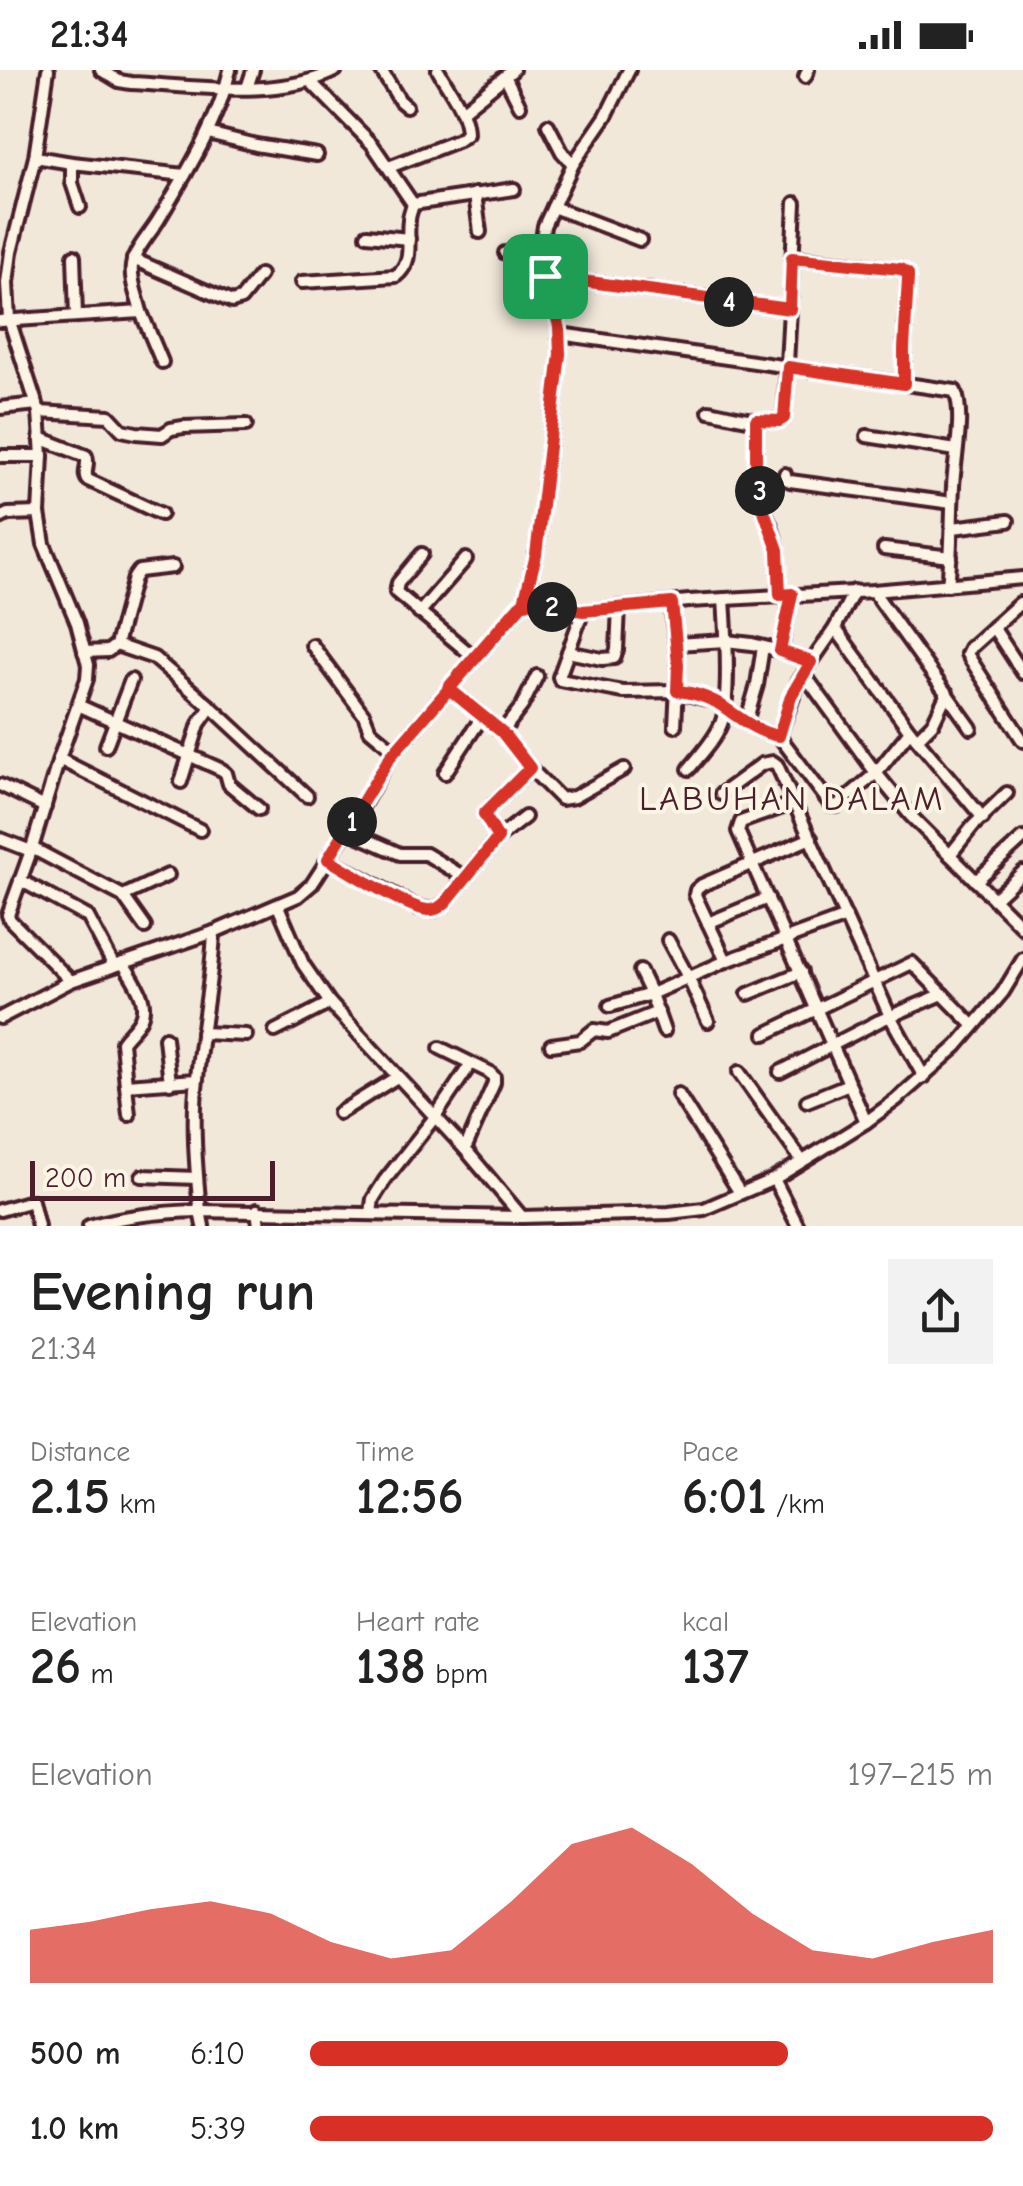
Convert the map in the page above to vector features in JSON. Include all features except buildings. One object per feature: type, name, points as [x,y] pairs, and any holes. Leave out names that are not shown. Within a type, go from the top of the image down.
[{"type":"street","points":[[48,70],[35,157],[6,245],[5,320],[38,408],[42,456],[39,513],[44,544],[76,623],[88,665],[87,679],[32,850],[8,908],[10,920],[70,981]]},
{"type":"street","points":[[101,70],[119,81],[226,88],[289,86],[336,70]]},
{"type":"street","points":[[137,83],[138,70]]},
{"type":"street","points":[[162,362],[141,312],[132,274],[133,259],[208,132],[230,70]]},
{"type":"street","points":[[247,88],[253,70]]},
{"type":"street","points":[[381,70],[406,106]]},
{"type":"street","points":[[389,167],[464,137],[468,129],[462,111],[438,70]]},
{"type":"street","points":[[0,1018],[70,981],[214,932],[298,896],[312,884],[395,752],[524,602],[536,555],[560,354],[560,334],[540,255],[544,226],[574,164],[606,116],[629,70]]},
{"type":"street","points":[[462,111],[509,73],[520,106]]},
{"type":"street","points":[[302,282],[396,276],[408,262],[408,221],[413,204],[358,128],[310,81]]},
{"type":"street","points":[[548,125],[562,152],[574,164]]},
{"type":"street","points":[[208,132],[318,155]]},
{"type":"street","points":[[35,157],[185,174]]},
{"type":"street","points":[[72,163],[72,183],[80,207]]},
{"type":"street","points":[[413,204],[514,189]]},
{"type":"street","points":[[475,194],[480,232]]},
{"type":"street","points":[[709,411],[756,420],[784,418],[796,203]]},
{"type":"street","points":[[553,207],[640,240]]},
{"type":"street","points":[[367,235],[409,239]]},
{"type":"street","points":[[505,253],[540,255]]},
{"type":"street","points":[[74,256],[76,316]]},
{"type":"street","points":[[792,258],[901,269],[908,274],[904,384]]},
{"type":"street","points":[[133,259],[232,302],[241,299],[260,275]]},
{"type":"street","points":[[545,276],[790,309]]},
{"type":"street","points":[[5,320],[141,312]]},
{"type":"street","points":[[560,334],[955,391],[958,399],[948,584]]},
{"type":"street","points":[[0,408],[108,416],[122,430],[162,435],[184,426],[246,425]]},
{"type":"street","points":[[756,420],[756,475],[778,550],[786,595],[780,651]]},
{"type":"street","points":[[867,436],[956,450]]},
{"type":"street","points":[[40,438],[86,456],[88,480],[161,514]]},
{"type":"street","points":[[0,456],[42,456]]},
{"type":"street","points":[[786,474],[790,481],[952,503]]},
{"type":"street","points":[[0,518],[39,513]]},
{"type":"street","points":[[953,528],[1008,521]]},
{"type":"street","points":[[884,549],[951,557]]},
{"type":"street","points":[[422,554],[395,589],[398,595],[475,658]]},
{"type":"street","points":[[419,613],[466,559]]},
{"type":"street","points":[[84,652],[108,652],[116,645],[134,578],[143,570],[173,567]]},
{"type":"street","points":[[524,602],[583,611],[1023,578]]},
{"type":"street","points":[[1005,580],[1021,604],[970,648],[968,658],[1021,735]]},
{"type":"street","points":[[779,736],[791,696],[854,591]]},
{"type":"street","points":[[873,591],[971,728]]},
{"type":"street","points":[[689,769],[712,740],[726,710],[724,599]]},
{"type":"street","points":[[672,603],[675,726]]},
{"type":"street","points":[[568,652],[614,658],[618,650],[619,607]]},
{"type":"street","points":[[583,611],[560,680],[623,692],[677,691],[714,701],[766,733],[779,736],[831,805],[837,806],[913,735],[933,723],[947,693]]},
{"type":"street","points":[[993,626],[1023,673]]},
{"type":"street","points":[[835,628],[913,735],[983,818]]},
{"type":"street","points":[[676,644],[726,641],[780,651],[811,662]]},
{"type":"street","points":[[116,645],[154,658],[307,796]]},
{"type":"street","points":[[312,645],[359,707],[370,730],[395,752]]},
{"type":"street","points":[[746,722],[757,685],[762,647]]},
{"type":"street","points":[[804,674],[911,816],[1023,928]]},
{"type":"street","points":[[502,732],[538,676]]},
{"type":"street","points":[[106,746],[131,680]]},
{"type":"street","points":[[448,688],[502,732],[557,797],[564,800],[624,770]]},
{"type":"street","points":[[78,705],[226,773],[229,784],[259,809]]},
{"type":"street","points":[[182,782],[199,724],[211,707]]},
{"type":"street","points":[[445,773],[482,717]]},
{"type":"street","points":[[59,758],[200,830]]},
{"type":"street","points":[[720,794],[762,764],[777,765],[890,1016],[924,1077]]},
{"type":"street","points":[[498,838],[484,814],[530,768]]},
{"type":"street","points":[[0,785],[45,807]]},
{"type":"street","points":[[950,855],[973,826],[1008,793]]},
{"type":"street","points":[[794,803],[739,824],[738,831],[866,1122]]},
{"type":"street","points":[[328,859],[407,903],[429,910],[440,907],[498,838],[525,816]]},
{"type":"street","points":[[346,830],[400,854],[426,854],[464,877]]},
{"type":"street","points":[[0,838],[124,896],[145,927]]},
{"type":"street","points":[[726,961],[695,896],[696,890],[811,838]]},
{"type":"street","points":[[976,882],[1023,838]]},
{"type":"street","points":[[994,899],[1023,872]]},
{"type":"street","points":[[124,896],[168,874]]},
{"type":"street","points":[[20,880],[88,918],[144,1002],[140,1022],[122,1042],[129,1116]]},
{"type":"street","points":[[708,923],[768,898]]},
{"type":"street","points":[[278,906],[302,964],[330,1004],[465,1149],[522,1217]]},
{"type":"street","points":[[610,1006],[651,994],[726,961],[846,917]]},
{"type":"street","points":[[201,1219],[196,1080],[212,974],[214,932]]},
{"type":"street","points":[[668,940],[708,1021]]},
{"type":"street","points":[[89,1226],[158,1212],[201,1219],[371,1213],[432,1221],[704,1209],[774,1179],[866,1122],[924,1077],[957,1046],[1003,992],[1023,960]]},
{"type":"street","points":[[765,1034],[912,963],[974,1026]]},
{"type":"street","points":[[640,971],[664,1030]]},
{"type":"street","points":[[748,994],[801,972]]},
{"type":"street","points":[[780,1072],[890,1016],[944,994]]},
{"type":"street","points":[[275,1031],[330,1004]]},
{"type":"street","points":[[550,1046],[580,1041],[594,1030],[608,1032],[658,1012]]},
{"type":"street","points":[[202,1033],[246,1035]]},
{"type":"street","points":[[165,1038],[170,1083]]},
{"type":"street","points":[[440,1048],[494,1077],[465,1149]]},
{"type":"street","points":[[371,1213],[379,1190],[436,1117],[470,1065]]},
{"type":"street","points":[[739,1072],[802,1161]]},
{"type":"street","points":[[339,1113],[397,1076]]},
{"type":"street","points":[[126,1085],[196,1080]]},
{"type":"street","points":[[807,1101],[849,1084]]},
{"type":"street","points":[[678,1094],[740,1193]]},
{"type":"street","points":[[142,1176],[197,1178]]},
{"type":"street","points":[[774,1179],[798,1226]]},
{"type":"street","points":[[0,1210],[32,1201],[38,1226]]},
{"type":"district","name":"LABUHAN DALAM","points":[[792,798]]},
{"type":"route","points":[[545,276],[559,326],[560,354],[536,555],[524,602],[519,606],[448,688],[390,757],[328,859],[418,908],[435,910],[446,902],[498,838],[484,814],[530,768],[502,732],[448,688],[524,602],[583,611],[672,603],[677,691],[714,701],[749,724],[779,736],[791,696],[811,662],[780,651],[792,594],[780,595],[778,550],[756,475],[756,420],[784,418],[788,367],[904,384],[908,274],[901,269],[792,258],[790,309],[545,276]]}]
